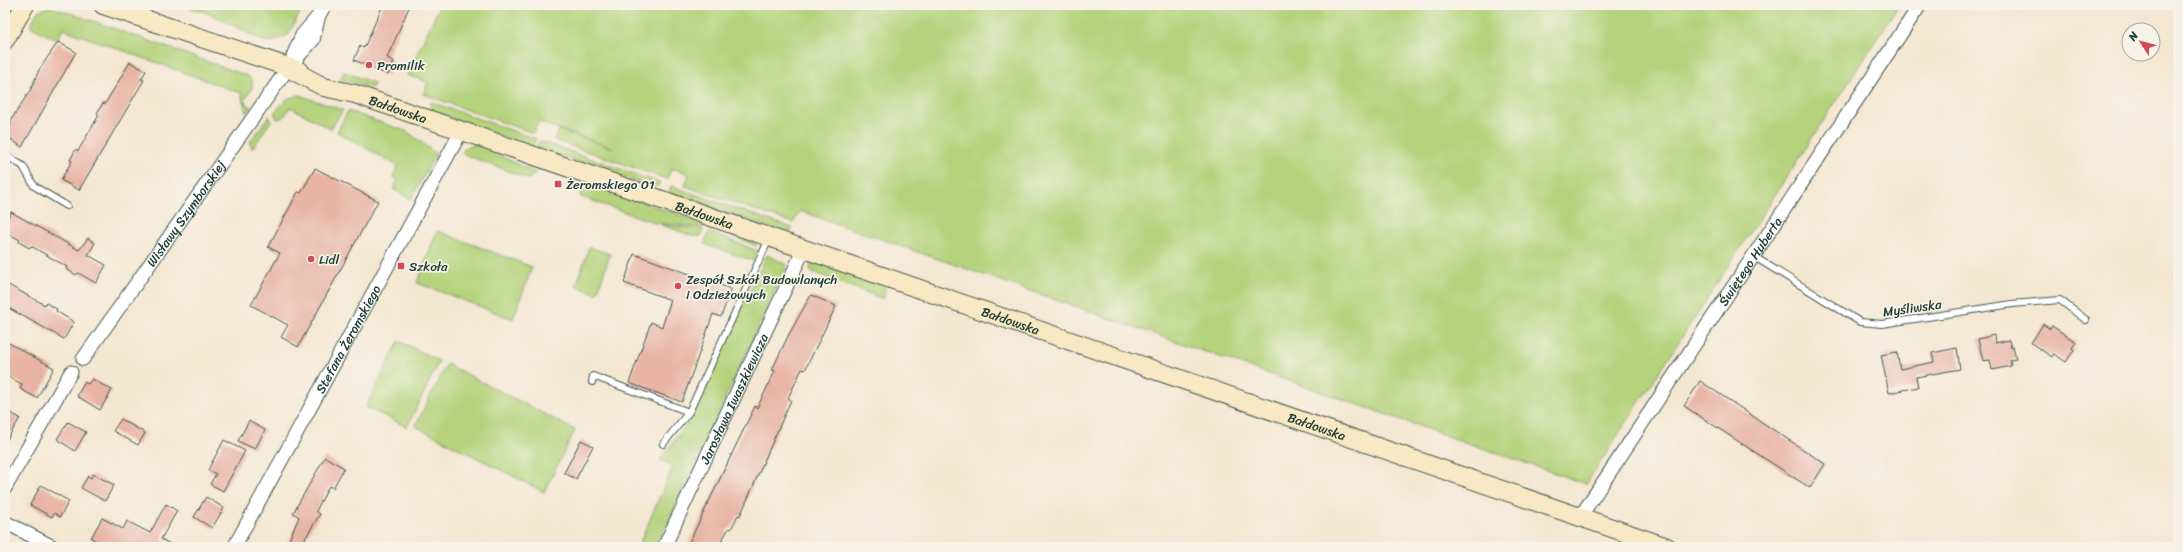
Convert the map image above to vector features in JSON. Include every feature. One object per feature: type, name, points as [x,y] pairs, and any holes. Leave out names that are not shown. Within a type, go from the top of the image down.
[{"type":"street","points":[[5,40],[25,5]]},
{"type":"street","name":"Bałdowska","points":[[103,5],[288,68],[327,78],[356,94],[1667,547]]},
{"type":"street","name":"Świętego Huberta","points":[[1580,517],[1920,5]]},
{"type":"street","name":"Wisławy Szymborskiej","points":[[83,359],[288,68],[302,35],[322,10]]},
{"type":"street","name":"Stefana Żeromskiego","points":[[234,547],[462,130]]},
{"type":"street","name":"Jarosława Iwaszkiewicza","points":[[664,547],[804,249]]},
{"type":"street","points":[[5,488],[71,372]]},
{"type":"street","points":[[5,522],[53,547]]},
{"type":"lane","points":[[5,155],[23,166],[34,186],[67,206]]},
{"type":"lane","points":[[664,444],[689,412],[770,237]]},
{"type":"lane","name":"Myśliwska","points":[[1753,256],[1860,322],[1882,324],[2012,304],[2060,300],[2086,320]]},
{"type":"lane","points":[[592,382],[593,376],[689,412]]},
{"type":"green space","points":[[182,5],[304,5],[288,35],[271,42],[261,40],[211,14]]},
{"type":"green space","points":[[440,5],[1899,5],[1586,484],[800,211],[793,223],[685,186],[689,174],[672,168],[667,179],[554,140],[559,130],[613,148],[539,122],[533,133],[423,94],[428,82],[407,75]]},
{"type":"green space","points":[[50,7],[248,76],[252,81],[252,88],[244,101],[251,107],[246,113],[241,93],[63,29],[57,40],[30,26],[38,11]]},
{"type":"green space","points":[[344,72],[374,83],[372,88],[341,79]]},
{"type":"green space","points":[[299,95],[343,110],[331,129],[290,107],[284,117],[277,119],[274,113],[287,99]]},
{"type":"green space","points":[[431,102],[536,139],[532,148],[430,110]]},
{"type":"green space","points":[[348,111],[408,132],[436,154],[411,199],[393,189],[398,179],[393,177],[398,166],[337,132]]},
{"type":"green space","points":[[269,116],[271,121],[252,149],[250,142]]},
{"type":"green space","points":[[540,141],[660,183],[658,186],[649,186],[536,147]]},
{"type":"green space","points":[[474,145],[481,146],[535,173],[529,179],[461,153],[466,147]]},
{"type":"green space","points":[[671,186],[792,228],[791,232],[779,231],[669,192]]},
{"type":"green space","points":[[579,187],[610,191],[748,239],[757,246],[705,225],[703,227],[656,223],[581,197]]},
{"type":"green space","points":[[661,225],[703,229],[701,236],[693,236]]},
{"type":"green space","points":[[437,231],[532,267],[513,319],[417,283]]},
{"type":"green space","points":[[709,232],[758,251],[754,261],[704,244]]},
{"type":"green space","points":[[589,247],[610,254],[597,294],[576,286]]},
{"type":"green space","points":[[767,255],[787,265],[656,547],[638,547],[673,466],[660,460],[691,418]]},
{"type":"green space","points":[[821,263],[881,285],[885,288],[884,299],[810,271],[811,264]]},
{"type":"green space","points":[[399,341],[439,361],[407,427],[366,407]]},
{"type":"green space","points":[[447,364],[575,430],[544,492],[415,426]]},
{"type":"building","points":[[383,5],[410,5],[387,58],[394,61],[388,75],[354,60],[360,46],[364,48]]},
{"type":"building","points":[[58,42],[76,52],[22,147],[5,135],[11,124],[9,123],[31,89],[39,70]]},
{"type":"building","points":[[130,62],[146,71],[141,79],[144,80],[79,190],[61,180],[72,161],[70,160],[76,149],[78,151],[99,115],[97,113],[103,103],[105,104]]},
{"type":"building","name":"Lidl","points":[[315,168],[378,201],[298,347],[281,337],[288,325],[251,305],[280,253],[268,247],[298,192],[301,193]]},
{"type":"building","points":[[11,212],[79,250],[88,238],[95,243],[88,255],[106,265],[96,283],[78,273],[76,275],[66,269],[67,267],[31,246],[29,248],[19,242],[20,240],[5,232],[5,223]]},
{"type":"building","points":[[634,254],[731,289],[721,317],[713,314],[682,402],[629,383],[651,322],[662,327],[671,300],[624,283]]},
{"type":"building","points":[[5,283],[45,305],[46,303],[57,309],[56,311],[74,322],[64,339],[5,306]]},
{"type":"building","points":[[811,295],[836,306],[805,370],[802,369],[788,398],[791,400],[740,516],[738,515],[731,529],[729,528],[718,547],[687,547],[755,406],[757,408],[775,371],[772,370],[788,336]]},
{"type":"building","points":[[2043,324],[2050,329],[2052,326],[2076,342],[2072,348],[2074,350],[2066,362],[2054,354],[2052,357],[2031,343]]},
{"type":"building","points":[[1994,335],[1995,343],[2009,340],[2011,348],[2013,347],[2016,359],[2010,360],[2011,366],[1992,370],[1990,360],[1983,361],[1978,339]]},
{"type":"building","points":[[5,341],[54,368],[37,398],[20,389],[22,384],[5,375]]},
{"type":"building","points":[[1957,348],[1960,369],[1916,377],[1918,387],[1889,393],[1881,355],[1897,352],[1900,369],[1934,362],[1932,353]]},
{"type":"building","points":[[92,379],[112,390],[100,410],[77,396],[85,382],[88,384]]},
{"type":"building","points":[[1700,381],[1825,464],[1810,488],[1684,406]]},
{"type":"building","points":[[5,410],[20,418],[5,443]]},
{"type":"building","points":[[121,419],[145,433],[138,445],[113,431]]},
{"type":"building","points":[[249,421],[265,430],[255,449],[238,441]]},
{"type":"building","points":[[68,422],[86,432],[75,451],[57,439]]},
{"type":"building","points":[[224,440],[245,451],[223,491],[210,484],[216,474],[208,470]]},
{"type":"building","points":[[581,440],[593,446],[576,479],[564,473]]},
{"type":"building","points":[[325,457],[344,468],[333,488],[329,486],[316,511],[320,514],[300,547],[286,547],[299,517],[293,513]]},
{"type":"building","points":[[93,474],[114,485],[105,501],[81,488],[88,476],[91,478]]},
{"type":"building","points":[[41,485],[69,501],[60,517],[54,513],[52,517],[30,505]]},
{"type":"building","points":[[206,497],[224,508],[212,528],[194,517]]},
{"type":"building","points":[[166,504],[177,511],[161,539],[176,547],[108,547],[91,538],[102,518],[123,529],[127,521],[150,533]]},
{"type":"place","name":"Promilik","points":[[369,65]]},
{"type":"place","name":"Żeromskiego 01","points":[[558,184]]},
{"type":"place","name":"Lidl","points":[[311,259]]},
{"type":"place","name":"Szkoła","points":[[401,266]]},
{"type":"place","name":"Zespół Szkół Budowlanych i Odzieżowych","points":[[678,286]]}]
